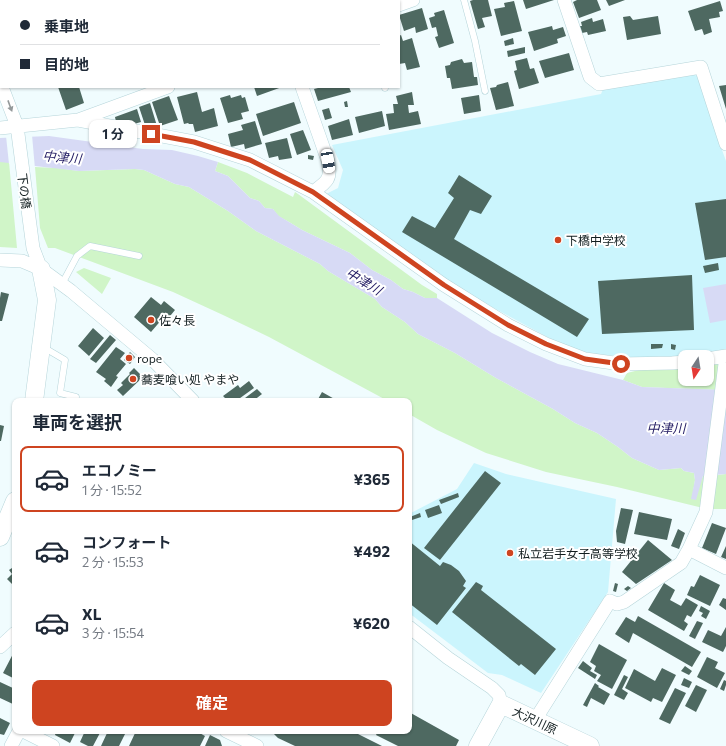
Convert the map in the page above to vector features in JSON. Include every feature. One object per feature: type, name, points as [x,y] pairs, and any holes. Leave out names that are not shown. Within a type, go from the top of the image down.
[{"type":"street","points":[[400,5],[413,0]]},
{"type":"street","points":[[564,0],[590,77],[598,84],[702,67],[726,144]]},
{"type":"street","name":"下の橋","points":[[2,88],[17,130],[33,248],[41,269]]},
{"type":"street","points":[[0,128],[17,130],[78,120],[165,88]]},
{"type":"street","points":[[302,88],[328,161],[330,171],[326,182],[313,192]]},
{"type":"street","points":[[78,120],[194,142],[250,160],[313,192],[444,285],[508,325],[546,344],[585,359],[621,364],[678,363]]},
{"type":"street","points":[[0,260],[22,261],[41,269],[62,284],[152,359],[190,398]]},
{"type":"street","points":[[34,398],[47,300],[41,269]]},
{"type":"street","points":[[535,720],[610,601],[617,604],[624,602],[681,563],[689,549],[706,512],[726,356],[714,358]]},
{"type":"street","points":[[0,537],[12,509]]},
{"type":"street","points":[[689,549],[726,568]]},
{"type":"street","points":[[412,629],[448,658],[500,695],[501,704],[478,746]]},
{"type":"street","points":[[0,646],[12,636]]},
{"type":"street","name":"大沢川原","points":[[501,704],[590,746]]},
{"type":"street","points":[[12,746],[18,734]]},
{"type":"street","points":[[29,734],[52,746]]},
{"type":"street","points":[[232,734],[257,746]]},
{"type":"lane","points":[[464,0],[485,91]]},
{"type":"lane","points":[[62,284],[77,256],[90,246],[139,256]]},
{"type":"lane","points":[[41,346],[65,360],[60,394],[76,397]]},
{"type":"shaded area","name":"下橋中学校","points":[[690,73],[702,78],[717,136],[726,161],[726,350],[714,352],[714,350],[678,350],[677,358],[628,357],[586,353],[553,340],[453,286],[326,194],[338,188],[343,170],[332,145],[601,94],[604,87]]},
{"type":"shaded area","name":"私立岩手女子高等学校","points":[[474,463],[506,474],[616,499],[608,592],[541,693],[502,675],[488,673],[412,615],[412,512],[457,489]]},
{"type":"green space","points":[[0,162],[9,162],[17,248],[0,247]]},
{"type":"green space","points":[[218,162],[247,173],[293,197],[295,192],[422,285],[437,294],[437,298],[425,298],[403,289],[391,280],[372,270],[350,253],[302,230],[278,216],[273,209],[265,208],[259,201],[250,198],[228,176],[215,171]]},
{"type":"green space","points":[[35,167],[79,171],[144,170],[175,184],[189,187],[228,211],[256,231],[320,264],[328,271],[375,299],[382,307],[405,322],[418,334],[455,353],[575,423],[597,433],[632,458],[659,470],[681,468],[684,471],[694,473],[695,480],[692,499],[703,476],[706,476],[703,508],[617,487],[546,472],[486,453],[437,430],[412,416],[412,398],[382,398],[269,337],[173,292],[55,248],[48,248],[40,228]]},
{"type":"green space","points":[[84,268],[111,278],[102,294],[76,272]]},
{"type":"green space","points":[[714,362],[720,362],[717,390],[642,387],[623,380],[627,373],[643,369],[678,366],[678,386],[714,386]]},
{"type":"green space","points":[[726,474],[726,509],[712,509],[717,475]]},
{"type":"water","name":"中津川","points":[[49,136],[143,149],[172,150],[218,162],[215,171],[228,176],[250,198],[259,201],[265,208],[273,209],[279,216],[302,230],[350,253],[372,270],[391,280],[403,289],[425,298],[437,298],[492,333],[530,352],[558,364],[623,380],[642,387],[726,390],[726,474],[703,476],[696,500],[691,499],[695,480],[694,473],[684,471],[681,468],[659,470],[632,458],[597,433],[575,423],[455,353],[418,334],[405,322],[382,307],[375,299],[328,271],[320,264],[256,231],[228,211],[189,187],[175,184],[144,170],[79,171],[0,162],[0,138]]},
{"type":"water","points":[[726,284],[726,320],[710,323],[703,288]]},
{"type":"pier","points":[[32,135],[35,169],[9,164],[6,136]]},
{"type":"building","points":[[488,0],[492,16],[482,18],[485,27],[478,29],[470,1]]},
{"type":"building","points":[[523,0],[554,0],[526,9]]},
{"type":"building","points":[[577,0],[597,0],[601,10],[579,18],[573,2]]},
{"type":"building","points":[[606,0],[625,0],[609,6]]},
{"type":"building","points":[[514,1],[522,31],[501,36],[494,9],[505,7],[504,3]]},
{"type":"building","points":[[720,1],[723,11],[719,12],[720,17],[709,19],[712,32],[704,35],[702,29],[695,31],[688,11]]},
{"type":"building","points":[[422,8],[428,29],[416,33],[415,27],[404,31],[400,15]]},
{"type":"building","points":[[444,10],[454,43],[439,48],[435,37],[438,36],[436,27],[432,28],[429,18],[435,16],[434,13]]},
{"type":"building","points":[[630,16],[633,20],[658,16],[661,34],[627,40],[623,17]]},
{"type":"building","points":[[592,18],[593,22],[603,19],[606,31],[588,35],[587,32],[582,33],[579,26],[582,26],[581,22]]},
{"type":"building","points":[[552,26],[553,30],[563,27],[566,36],[557,39],[558,43],[534,51],[528,32]]},
{"type":"building","points":[[400,36],[403,41],[412,38],[420,67],[407,70],[405,63],[400,64]]},
{"type":"building","points":[[513,38],[514,44],[505,46],[504,41]]},
{"type":"building","points":[[525,47],[525,53],[508,57],[507,51]]},
{"type":"building","points":[[569,53],[574,70],[545,78],[539,61]]},
{"type":"building","points":[[527,58],[530,69],[534,68],[539,83],[519,89],[514,71],[517,70],[515,61]]},
{"type":"building","points":[[462,59],[464,63],[472,62],[474,77],[477,77],[478,85],[452,89],[450,78],[447,78],[445,66],[450,65],[451,62]]},
{"type":"building","points":[[508,82],[514,106],[496,110],[490,88]]},
{"type":"building","points":[[726,85],[726,109],[719,86]]},
{"type":"building","points":[[58,88],[79,88],[84,103],[66,110]]},
{"type":"building","points":[[254,88],[279,88],[257,96]]},
{"type":"building","points":[[349,88],[351,92],[318,101],[314,89]]},
{"type":"building","points":[[197,92],[202,112],[214,108],[218,126],[195,132],[193,124],[184,124],[177,97]]},
{"type":"building","points":[[412,92],[414,105],[408,105],[409,113],[418,111],[421,124],[389,130],[386,114],[394,113],[393,104],[398,104],[396,96]]},
{"type":"building","points":[[230,95],[231,98],[241,95],[242,98],[245,97],[249,111],[241,113],[243,119],[228,123],[220,98]]},
{"type":"building","points":[[479,95],[481,111],[464,114],[461,98]]},
{"type":"building","points":[[169,96],[178,120],[160,126],[152,102]]},
{"type":"building","points":[[347,101],[348,107],[345,107],[344,102]]},
{"type":"building","points":[[294,102],[301,123],[263,136],[256,114]]},
{"type":"building","points":[[150,103],[157,126],[145,125],[139,107]]},
{"type":"building","points":[[329,108],[332,118],[325,120],[322,110]]},
{"type":"building","points":[[137,109],[141,122],[134,124],[116,122],[115,117]]},
{"type":"building","points":[[382,111],[385,126],[359,133],[355,117]]},
{"type":"building","points":[[349,119],[353,135],[332,140],[328,126]]},
{"type":"building","points":[[255,121],[262,144],[245,149],[244,144],[231,147],[228,134],[243,130],[241,125]]},
{"type":"building","points":[[303,130],[311,150],[297,155],[290,134]]},
{"type":"building","points":[[287,138],[292,158],[279,160],[278,156],[269,158],[265,143]]},
{"type":"building","points":[[308,155],[314,156],[313,160],[308,159]]},
{"type":"building","points":[[459,175],[492,196],[481,214],[470,210],[454,239],[589,319],[577,337],[402,232],[412,216],[435,228],[454,198],[448,193]]},
{"type":"building","points":[[726,199],[726,257],[705,260],[695,203]]},
{"type":"building","points":[[718,263],[719,270],[705,273],[703,266]]},
{"type":"building","points":[[692,275],[694,330],[602,334],[598,281]]},
{"type":"building","points":[[1,292],[9,294],[2,321],[0,321],[0,298]]},
{"type":"building","points":[[151,297],[161,305],[164,301],[175,310],[166,321],[163,318],[151,332],[134,317]]},
{"type":"building","points":[[93,328],[104,338],[89,356],[78,346]]},
{"type":"building","points":[[110,335],[116,340],[96,363],[90,359]]},
{"type":"building","points":[[651,344],[663,344],[662,348],[651,349]]},
{"type":"building","points":[[671,344],[676,345],[675,350],[671,349]]},
{"type":"building","points":[[116,347],[125,353],[120,359],[126,364],[116,376],[118,377],[111,387],[104,381],[106,379],[96,372]]},
{"type":"building","points":[[130,352],[135,357],[130,364],[124,360]]},
{"type":"building","points":[[134,368],[143,377],[123,396],[117,390],[123,385],[121,383]]},
{"type":"building","points":[[249,381],[254,388],[240,398],[225,398],[223,396],[238,385],[240,388]]},
{"type":"building","points":[[257,389],[262,394],[257,398],[245,398]]},
{"type":"building","points":[[322,392],[333,398],[319,398]]},
{"type":"building","points":[[0,425],[4,426],[1,441],[0,441]]},
{"type":"building","points":[[485,471],[501,483],[440,560],[424,548]]},
{"type":"building","points":[[458,493],[459,497],[441,504],[439,500]]},
{"type":"building","points":[[439,505],[442,513],[428,518],[425,510]]},
{"type":"building","points":[[621,508],[633,510],[625,544],[617,542],[616,531]]},
{"type":"building","points":[[639,512],[672,519],[667,540],[634,534]]},
{"type":"building","points":[[420,513],[421,517],[412,520],[412,516]]},
{"type":"building","points":[[712,523],[726,528],[716,554],[702,548]]},
{"type":"building","points":[[678,529],[685,533],[679,549],[671,546]]},
{"type":"building","points":[[648,540],[672,560],[636,584],[622,572]]},
{"type":"building","points":[[412,543],[440,566],[443,562],[451,565],[459,571],[466,581],[463,586],[466,588],[437,625],[412,605]]},
{"type":"building","points":[[726,546],[726,559],[721,557]]},
{"type":"building","points":[[12,574],[12,584],[7,579]]},
{"type":"building","points":[[700,575],[720,585],[710,606],[687,595],[691,586],[694,587]]},
{"type":"building","points":[[476,582],[483,586],[481,590],[556,649],[535,675],[521,664],[519,666],[452,612]]},
{"type":"building","points":[[615,583],[618,584],[616,592],[613,591]]},
{"type":"building","points":[[664,583],[675,590],[670,600],[681,606],[686,598],[698,605],[691,617],[687,615],[684,621],[688,624],[684,631],[648,610]]},
{"type":"building","points":[[628,586],[631,588],[627,591],[624,589]]},
{"type":"building","points":[[723,598],[726,599],[726,610],[719,605]]},
{"type":"building","points":[[701,606],[710,611],[706,619],[701,616],[703,613],[699,611]]},
{"type":"building","points":[[638,616],[701,652],[692,667],[633,633],[629,643],[615,634],[626,617],[635,622]]},
{"type":"building","points":[[697,621],[703,623],[695,639],[689,636]]},
{"type":"building","points":[[726,627],[726,646],[723,652],[702,642],[708,630],[721,636]]},
{"type":"building","points":[[599,644],[627,660],[612,689],[597,681],[601,675],[594,671],[596,666],[590,662]]},
{"type":"building","points":[[12,656],[12,678],[3,673]]},
{"type":"building","points":[[707,657],[718,662],[715,668],[725,673],[717,688],[697,677]]},
{"type":"building","points":[[583,661],[592,668],[590,671],[597,675],[595,679],[578,668]]},
{"type":"building","points":[[685,666],[692,671],[689,675],[681,671]]},
{"type":"building","points":[[662,668],[676,675],[662,702],[653,698],[651,702],[625,688],[634,669],[655,681]]},
{"type":"building","points":[[624,675],[628,677],[622,689],[628,693],[624,700],[614,695]]},
{"type":"building","points":[[684,678],[692,682],[689,688],[681,685]]},
{"type":"building","points":[[724,680],[726,681],[726,685],[724,691],[720,689]]},
{"type":"building","points":[[0,682],[12,688],[12,704],[0,698]]},
{"type":"building","points":[[595,683],[599,686],[598,687],[610,694],[604,705],[591,698],[587,707],[583,705]]},
{"type":"building","points":[[696,685],[707,690],[696,712],[685,706]]},
{"type":"building","points":[[675,688],[686,693],[670,724],[659,719]]},
{"type":"building","points":[[412,714],[459,740],[456,746],[398,746],[376,735],[412,734]]},
{"type":"building","points":[[0,718],[10,723],[4,735],[0,734]]},
{"type":"building","points":[[55,734],[74,734],[70,743]]},
{"type":"building","points":[[84,734],[99,734],[93,746],[88,746],[80,742]]},
{"type":"building","points":[[107,734],[125,734],[119,746],[101,746]]},
{"type":"building","points":[[135,734],[201,734],[205,736],[200,746],[129,746]]},
{"type":"building","points":[[274,734],[358,734],[382,746],[295,746],[278,738]]},
{"type":"building","points":[[210,735],[220,740],[222,746],[205,746]]},
{"type":"place","name":"下橋中学校","points":[[558,240]]},
{"type":"place","name":"佐々長","points":[[151,320]]},
{"type":"place","name":"rope","points":[[129,358]]},
{"type":"place","name":"蕎麦喰い処 やまや","points":[[133,379]]},
{"type":"place","name":"私立岩手女子高等学校","points":[[510,553]]},
{"type":"route","points":[[151,134],[194,142],[250,160],[313,192],[444,285],[508,325],[546,344],[585,359],[621,364]]}]
